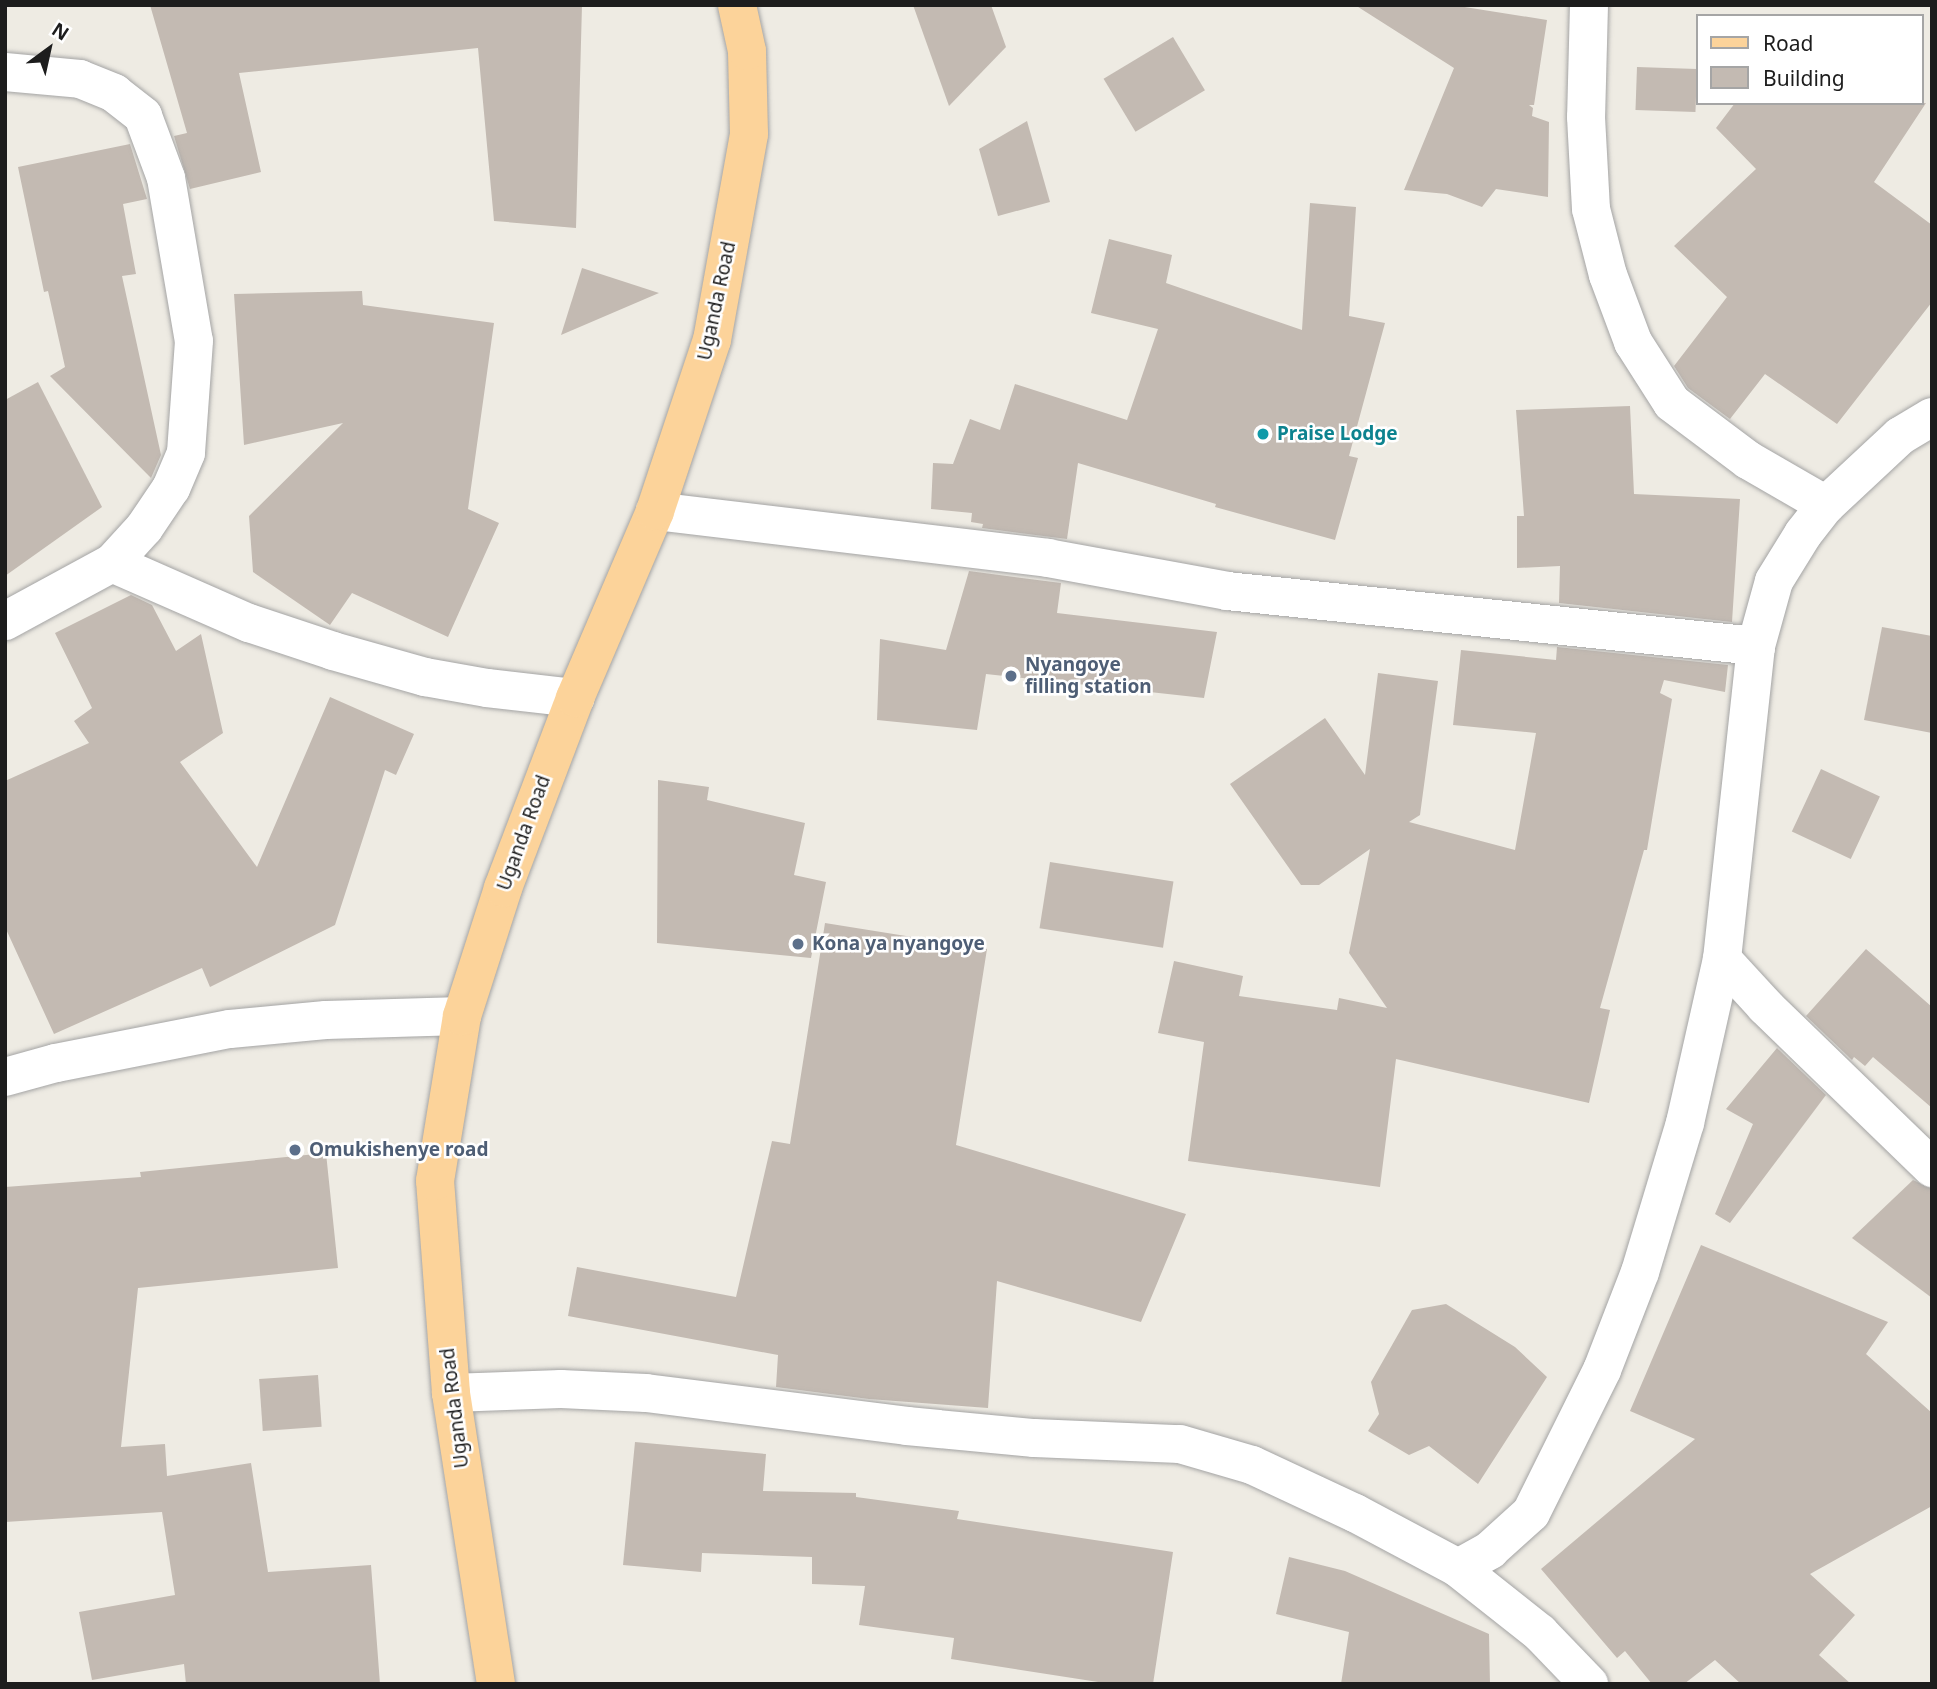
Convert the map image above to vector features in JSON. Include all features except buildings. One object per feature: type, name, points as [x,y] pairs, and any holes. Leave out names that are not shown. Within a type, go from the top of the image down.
[{"type":"main road","name":"Uganda Road","points":[[496,1684],[451,1393],[435,1181],[462,1016],[503,888],[575,698],[654,511],[712,340],[749,134],[747,51],[737,5]]},
{"type":"street","points":[[1589,5],[1586,117],[1591,209],[1608,275],[1633,342],[1672,402],[1748,460],[1826,505]]},
{"type":"street","points":[[5,72],[80,79],[114,93],[143,116],[166,178],[194,341],[186,453],[172,488],[144,528],[112,563],[5,621]]},
{"type":"street","points":[[1458,1568],[1490,1550],[1531,1513],[1602,1370],[1640,1272],[1685,1123],[1722,959],[1756,646],[1774,581],[1803,534],[1826,505],[1900,436],[1932,417]]},
{"type":"street","points":[[654,511],[1048,558],[1227,591],[1756,646]]},
{"type":"street","points":[[112,563],[249,623],[332,651],[425,677],[486,688],[575,698]]},
{"type":"street","points":[[1722,959],[1765,1006],[1932,1168]]},
{"type":"street","points":[[5,1077],[56,1063],[230,1029],[326,1020],[462,1016]]},
{"type":"street","points":[[451,1393],[561,1389],[646,1393],[749,1409],[945,1430],[1034,1438],[1180,1444],[1252,1465],[1355,1513],[1458,1568],[1540,1633],[1589,1684]]},
{"type":"place","name":"Praise Lodge","points":[[1263,434]]},
{"type":"place","name":"Nyangoye filling station","points":[[1011,676]]},
{"type":"place","name":"Kona ya nyangoye","points":[[798,944]]},
{"type":"place","name":"Omukishenye road","points":[[295,1150]]}]
